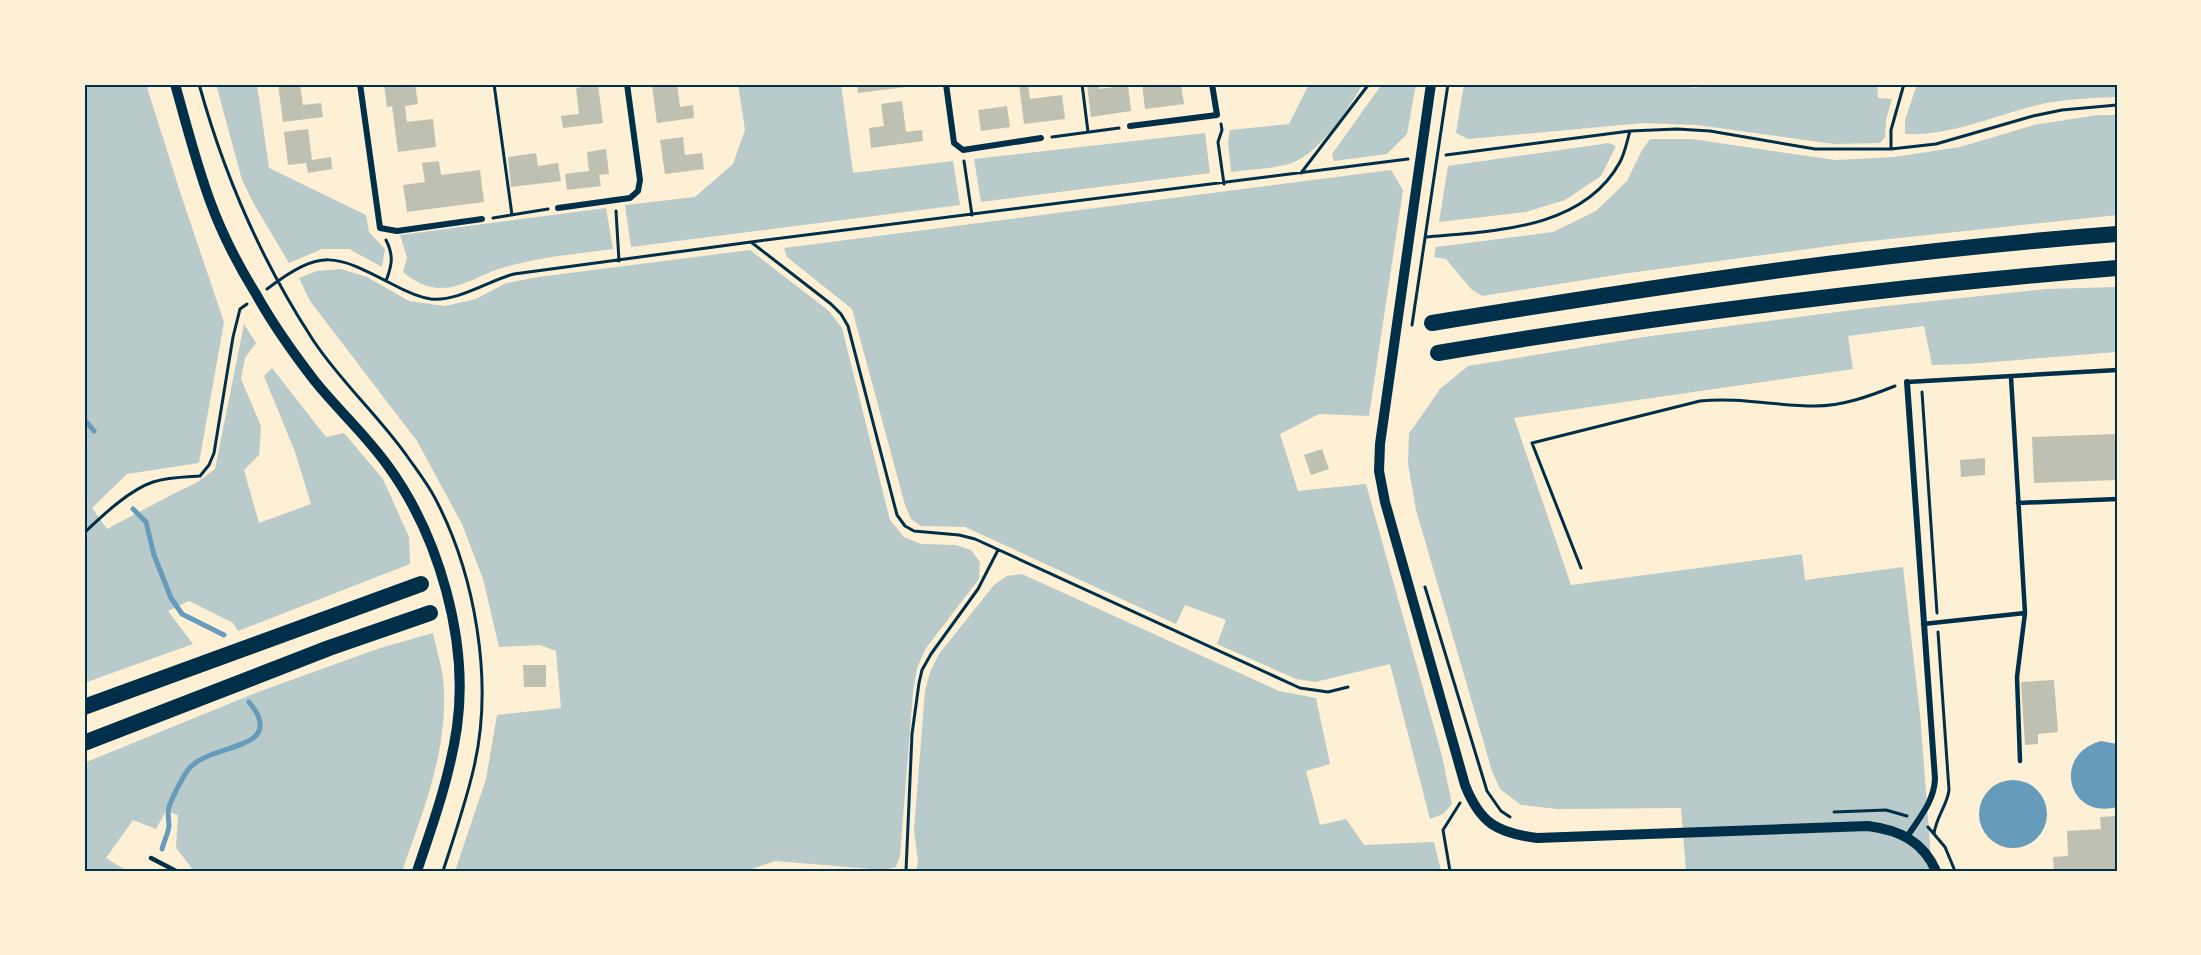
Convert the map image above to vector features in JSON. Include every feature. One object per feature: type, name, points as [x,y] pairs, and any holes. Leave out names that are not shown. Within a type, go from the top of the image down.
[{"type":"highway","points":[[1432,323],[1707,279],[1841,261],[1966,246],[2117,234]]},
{"type":"highway","points":[[1438,352],[1704,311],[2117,268]]},
{"type":"highway","points":[[84,707],[421,584]]},
{"type":"highway","points":[[84,743],[329,648],[430,613]]},
{"type":"street","points":[[175,84],[210,201],[234,258],[257,297],[314,380],[388,466],[414,507],[432,548],[447,594],[455,640],[459,684],[457,726],[450,766],[417,871]]},
{"type":"street","points":[[360,84],[380,228],[397,231],[482,219]]},
{"type":"street","points":[[558,208],[630,198],[638,191],[640,180],[627,84]]},
{"type":"street","points":[[946,84],[954,143],[963,150],[1041,138]]},
{"type":"street","points":[[1130,126],[1217,115],[1212,84]]},
{"type":"street","points":[[1431,84],[1380,444],[1379,471],[1385,502],[1461,774],[1467,792],[1478,811],[1491,824],[1504,832],[1537,838],[1868,826],[1888,828],[1907,837],[1925,852],[1936,871]]},
{"type":"street","points":[[1907,382],[1935,786],[1930,802],[1907,837]]},
{"type":"lane","points":[[1907,382],[2117,370]]},
{"type":"lane","points":[[2011,376],[2025,613],[2017,677],[2020,761]]},
{"type":"lane","points":[[2018,503],[2117,499]]},
{"type":"lane","points":[[1923,624],[2025,613]]},
{"type":"lane","points":[[151,858],[176,871]]},
{"type":"path","points":[[198,84],[213,133],[243,213],[278,281],[313,340],[406,454],[434,496],[453,539],[468,585],[482,678],[480,722],[475,765],[444,871]]},
{"type":"path","points":[[494,84],[512,215]]},
{"type":"path","points":[[1082,84],[1088,132]]},
{"type":"path","points":[[1301,173],[1369,84]]},
{"type":"path","points":[[1412,330],[1449,84]]},
{"type":"path","points":[[1891,148],[1891,130],[1904,84]]},
{"type":"path","points":[[1446,155],[1630,131],[1677,129],[1710,131],[1815,149],[1891,148],[1936,144],[2053,112],[2117,105]]},
{"type":"path","points":[[1217,115],[1222,130],[1218,142],[1224,184]]},
{"type":"path","points":[[1041,138],[1130,126]]},
{"type":"path","points":[[1426,237],[1515,226],[1552,218],[1571,210],[1605,183],[1620,161],[1630,131]]},
{"type":"path","points":[[963,150],[972,215]]},
{"type":"path","points":[[84,533],[122,500],[151,483],[171,478],[200,476],[209,465],[214,453],[240,309],[278,281],[306,265],[323,259],[340,260],[415,296],[447,299],[514,274],[1408,159]]},
{"type":"path","points":[[615,200],[619,261]]},
{"type":"path","points":[[482,219],[558,208]]},
{"type":"path","points":[[380,228],[392,253],[392,263],[386,281]]},
{"type":"path","points":[[751,242],[841,314],[848,327],[897,515],[905,526],[914,531],[959,535],[998,550],[1300,688],[1328,692],[1348,687]]},
{"type":"path","points":[[1581,568],[1532,443],[1700,401],[1724,399],[1789,405],[1839,404],[1907,382]]},
{"type":"path","points":[[906,871],[912,734],[922,670],[978,589],[998,550]]},
{"type":"path","points":[[1424,585],[1487,791],[1501,811],[1517,821]]},
{"type":"path","points":[[1833,812],[1886,810],[1919,819],[1945,847],[1955,871]]},
{"type":"path","points":[[1443,830],[1450,871]]},
{"type":"shaded area","points":[[84,84],[146,84],[224,322],[199,463],[127,474],[92,508],[107,529],[196,483],[215,469],[244,324],[256,343],[245,358],[241,379],[261,426],[259,455],[244,470],[259,523],[311,504],[295,452],[264,376],[272,368],[326,437],[344,433],[383,479],[409,537],[410,564],[238,631],[233,623],[189,601],[168,611],[193,644],[84,683]]},
{"type":"shaded area","points":[[216,84],[257,84],[269,168],[366,215],[369,232],[385,249],[382,267],[349,249],[322,249],[289,263],[242,180]]},
{"type":"shaded area","points":[[738,84],[841,84],[853,173],[953,161],[960,205],[631,247],[625,205],[695,197],[733,164],[745,130]]},
{"type":"shaded area","points":[[1309,84],[1363,84],[1332,129],[1303,158],[1278,167],[1231,172],[1228,141],[1230,130],[1289,124]]},
{"type":"shaded area","points":[[1382,84],[1416,84],[1407,134],[1387,154],[1334,161],[1332,154]]},
{"type":"shaded area","points":[[1464,84],[1691,84],[1692,88],[1725,84],[1877,84],[1878,98],[1892,99],[1886,120],[1885,137],[1880,143],[1834,144],[1697,125],[1643,123],[1468,139],[1456,133]]},
{"type":"shaded area","points":[[1917,84],[2117,84],[2117,97],[2051,102],[1940,132],[1905,134],[1905,120]]},
{"type":"shaded area","points":[[2097,115],[2117,115],[2117,215],[1852,243],[1622,274],[1482,296],[1471,289],[1446,259],[1434,257],[1436,247],[1553,232],[1596,211],[1627,181],[1650,139],[1692,139],[1835,160],[1894,157],[1960,147],[2034,125]]},
{"type":"shaded area","points":[[1205,133],[1210,173],[981,202],[974,159]]},
{"type":"shaded area","points":[[1609,143],[1616,146],[1601,176],[1565,200],[1526,212],[1439,222],[1448,166]]},
{"type":"shaded area","points":[[1391,170],[1403,190],[1369,416],[1319,414],[1280,434],[1298,491],[1366,484],[1442,756],[1452,804],[1443,814],[1430,819],[1390,664],[1315,682],[1296,679],[1217,644],[1226,620],[1185,605],[1176,624],[965,527],[921,526],[911,519],[905,505],[852,309],[787,257],[784,248]]},
{"type":"shaded area","points":[[606,208],[613,249],[516,264],[449,287],[436,288],[425,285],[403,272],[407,258],[400,235]]},
{"type":"shaded area","points":[[750,250],[829,311],[842,328],[890,520],[904,537],[921,544],[956,545],[971,550],[980,562],[979,579],[926,648],[917,668],[913,692],[900,856],[896,867],[884,870],[775,861],[746,871],[455,871],[486,779],[497,715],[561,708],[556,651],[540,645],[499,647],[483,579],[462,524],[417,441],[310,301],[299,278],[317,271],[341,269],[367,277],[409,301],[445,306],[476,299],[506,283],[538,277]]},
{"type":"shaded area","points":[[2117,287],[2117,352],[1932,365],[1924,326],[1848,336],[1853,369],[1514,418],[1571,585],[1802,554],[1805,580],[1903,567],[1920,714],[1932,871],[1686,871],[1681,808],[1557,809],[1521,805],[1500,789],[1492,771],[1416,510],[1408,464],[1409,433],[1440,389],[1468,366],[1644,337],[1868,308],[2046,289]]},
{"type":"shaded area","points":[[1022,574],[1279,691],[1316,698],[1330,764],[1306,771],[1320,825],[1346,819],[1364,845],[1434,842],[1441,871],[916,871],[918,862],[914,830],[925,691],[930,672],[939,654],[994,585],[1007,576]]},
{"type":"shaded area","points":[[433,633],[443,678],[443,728],[433,776],[402,871],[194,871],[176,848],[178,815],[166,811],[156,829],[133,820],[106,858],[127,871],[84,871],[84,763],[258,692],[380,648]]},
{"type":"water","points":[[2101,741],[2117,744],[2117,807],[2100,808],[2087,804],[2077,796],[2072,784],[2071,771],[2076,759],[2085,748]]},
{"type":"water","points":[[2013,780],[2026,783],[2037,790],[2044,801],[2047,814],[2044,827],[2037,838],[2026,845],[2013,848],[2000,845],[1989,838],[1982,827],[1979,814],[1982,801],[1989,790],[2000,783]]},
{"type":"building","points":[[278,84],[300,84],[303,105],[321,103],[323,117],[283,122]]},
{"type":"building","points":[[384,84],[415,84],[418,104],[405,106],[407,122],[433,119],[436,147],[398,152],[392,106],[387,107]]},
{"type":"building","points":[[677,84],[680,107],[693,105],[694,118],[657,123],[652,86]]},
{"type":"building","points":[[857,84],[914,84],[914,86],[858,93]]},
{"type":"building","points":[[1019,84],[1028,84],[1030,99],[1062,95],[1065,119],[1024,124]]},
{"type":"building","points":[[1087,84],[1099,84],[1099,89],[1128,85],[1131,111],[1091,117]]},
{"type":"building","points":[[1142,84],[1181,84],[1184,104],[1145,109]]},
{"type":"building","points":[[598,85],[603,123],[563,128],[561,116],[579,114],[576,88]]},
{"type":"building","points":[[902,101],[906,132],[922,130],[923,141],[871,148],[869,128],[884,126],[881,104]]},
{"type":"building","points":[[1007,106],[1010,127],[981,131],[978,110]]},
{"type":"building","points":[[308,129],[312,160],[331,157],[332,169],[308,173],[306,163],[288,165],[284,132]]},
{"type":"building","points":[[683,137],[685,155],[702,153],[704,169],[665,174],[660,140]]},
{"type":"building","points":[[606,149],[609,174],[599,175],[601,186],[567,190],[565,174],[589,171],[587,152]]},
{"type":"building","points":[[536,153],[538,166],[558,163],[561,181],[511,187],[508,157]]},
{"type":"building","points":[[439,161],[441,175],[480,170],[484,202],[407,212],[403,185],[425,182],[422,163]]},
{"type":"building","points":[[2117,434],[2117,480],[2034,483],[2032,437]]},
{"type":"building","points":[[1322,449],[1329,469],[1311,475],[1304,455]]},
{"type":"building","points":[[1985,458],[1985,475],[1961,477],[1960,460]]},
{"type":"building","points":[[523,665],[546,665],[546,687],[524,687]]},
{"type":"building","points":[[2054,680],[2058,732],[2038,734],[2038,744],[2025,745],[2021,682]]},
{"type":"building","points":[[2117,816],[2117,863],[2115,863],[2117,871],[2054,871],[2053,857],[2068,856],[2067,831],[2101,829],[2100,817]]},
{"type":"waterway","points":[[84,419],[94,431]]},
{"type":"waterway","points":[[133,509],[146,522],[154,555],[171,598],[182,614],[224,635]]},
{"type":"waterway","points":[[162,849],[168,832],[169,807],[188,770],[198,761],[253,738],[260,730],[259,718],[249,702]]}]
